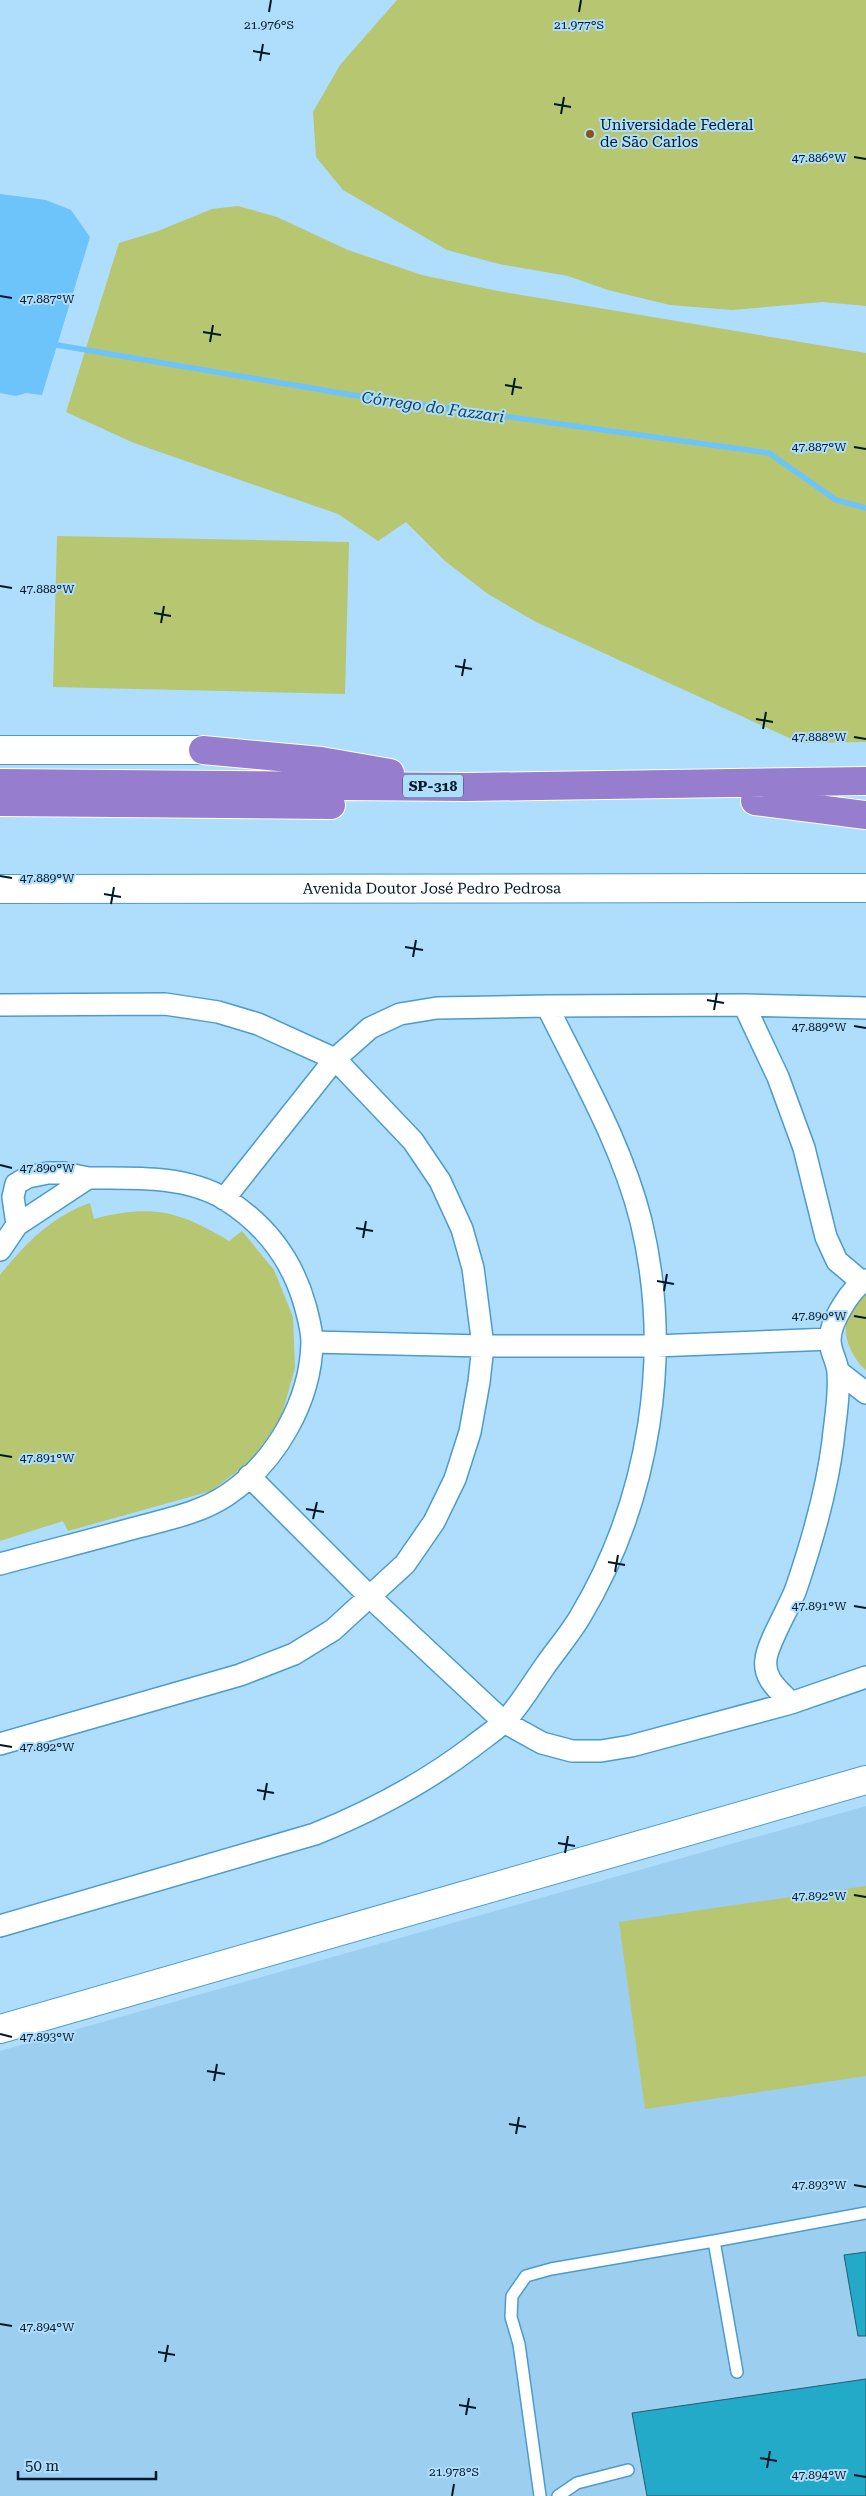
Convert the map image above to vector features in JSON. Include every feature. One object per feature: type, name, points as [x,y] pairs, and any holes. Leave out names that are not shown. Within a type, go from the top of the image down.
[{"type":"highway","points":[[203,750],[321,761],[468,787]]},
{"type":"highway","name":"SP-318","points":[[0,783],[468,787],[866,781]]},
{"type":"highway","name":"SP-318","points":[[0,802],[416,805],[866,800]]},
{"type":"highway","points":[[755,801],[866,815]]},
{"type":"street","points":[[0,750],[203,750]]},
{"type":"street","name":"Avenida Doutor José Pedro Pedrosa","points":[[0,889],[866,888]]},
{"type":"street","points":[[0,1005],[165,1004],[218,1012],[258,1024],[335,1059],[414,1141],[440,1181],[462,1229],[473,1268],[482,1346],[479,1382],[470,1432],[455,1478],[434,1522],[405,1564],[332,1630],[294,1654],[240,1675],[0,1744]]},
{"type":"street","points":[[0,1926],[315,1834],[363,1815],[421,1783],[504,1722],[580,1618],[617,1544],[643,1464],[653,1393],[655,1346],[652,1281],[640,1220],[618,1152],[547,1006]]},
{"type":"street","points":[[224,1199],[335,1059],[370,1028],[400,1014],[437,1008],[547,1006],[866,1008]]},
{"type":"street","points":[[744,1006],[778,1077],[804,1148],[826,1237],[837,1261],[864,1281],[834,1320],[830,1339],[831,1352],[838,1372],[833,1442],[813,1533],[796,1589],[766,1657],[765,1670],[770,1681],[791,1703]]},
{"type":"street","points":[[0,1564],[182,1515],[227,1495],[249,1476],[275,1448],[298,1406],[306,1379],[312,1342],[303,1299],[294,1275],[280,1248],[261,1227],[224,1199],[204,1190],[141,1178],[88,1178],[64,1173],[48,1173],[8,1182],[13,1197],[17,1225]]},
{"type":"street","points":[[0,1250],[17,1225],[88,1178]]},
{"type":"street","points":[[312,1342],[482,1346],[655,1346],[830,1339]]},
{"type":"street","points":[[838,1372],[866,1393]]},
{"type":"street","points":[[249,1476],[370,1597],[504,1722],[542,1743],[572,1751],[601,1751],[631,1746],[791,1703],[866,1677]]},
{"type":"street","points":[[0,2029],[866,1780]]},
{"type":"lane","points":[[540,2496],[519,2344],[511,2317],[512,2296],[526,2276],[551,2268],[714,2242],[866,2213]]},
{"type":"lane","points":[[714,2242],[737,2372]]},
{"type":"lane","points":[[558,2496],[578,2483],[628,2470]]},
{"type":"shaded area","points":[[0,194],[46,200],[71,210],[90,237],[42,395],[26,393],[16,396],[0,393]]},
{"type":"shaded area","points":[[866,1806],[866,2496],[0,2496],[0,2051]]},
{"type":"green space","name":"Universidade Federal de São Carlos","points":[[397,0],[866,0],[866,306],[823,302],[732,310],[670,305],[608,290],[568,276],[499,264],[447,250],[343,190],[316,157],[313,112],[340,65]]},
{"type":"green space","points":[[238,206],[277,217],[348,250],[422,275],[498,291],[866,353],[866,742],[800,743],[536,622],[488,594],[445,561],[406,522],[378,541],[338,514],[134,443],[66,412],[119,243],[158,231],[212,209]]},
{"type":"green space","points":[[57,536],[349,542],[345,694],[53,687]]},
{"type":"green space","points":[[90,1203],[94,1219],[114,1214],[149,1211],[180,1217],[229,1241],[242,1231],[274,1270],[293,1317],[295,1368],[281,1418],[252,1460],[211,1491],[68,1531],[63,1521],[0,1541],[0,1275],[19,1252],[51,1223],[63,1215]]},
{"type":"green space","points":[[866,1284],[866,1370],[853,1354],[847,1340],[846,1327],[850,1311]]},
{"type":"green space","points":[[866,1886],[866,2076],[645,2109],[619,1922]]},
{"type":"building","points":[[866,2252],[866,2336],[858,2336],[844,2255]]},
{"type":"building","points":[[866,2379],[866,2496],[647,2496],[632,2413]]},
{"type":"waterway","name":"Córrego do Fazzari","points":[[52,341],[57,345],[352,395],[769,453],[836,500],[866,508]]},
{"type":"place","name":"Universidade Federal de São Carlos","points":[[590,134]]}]
